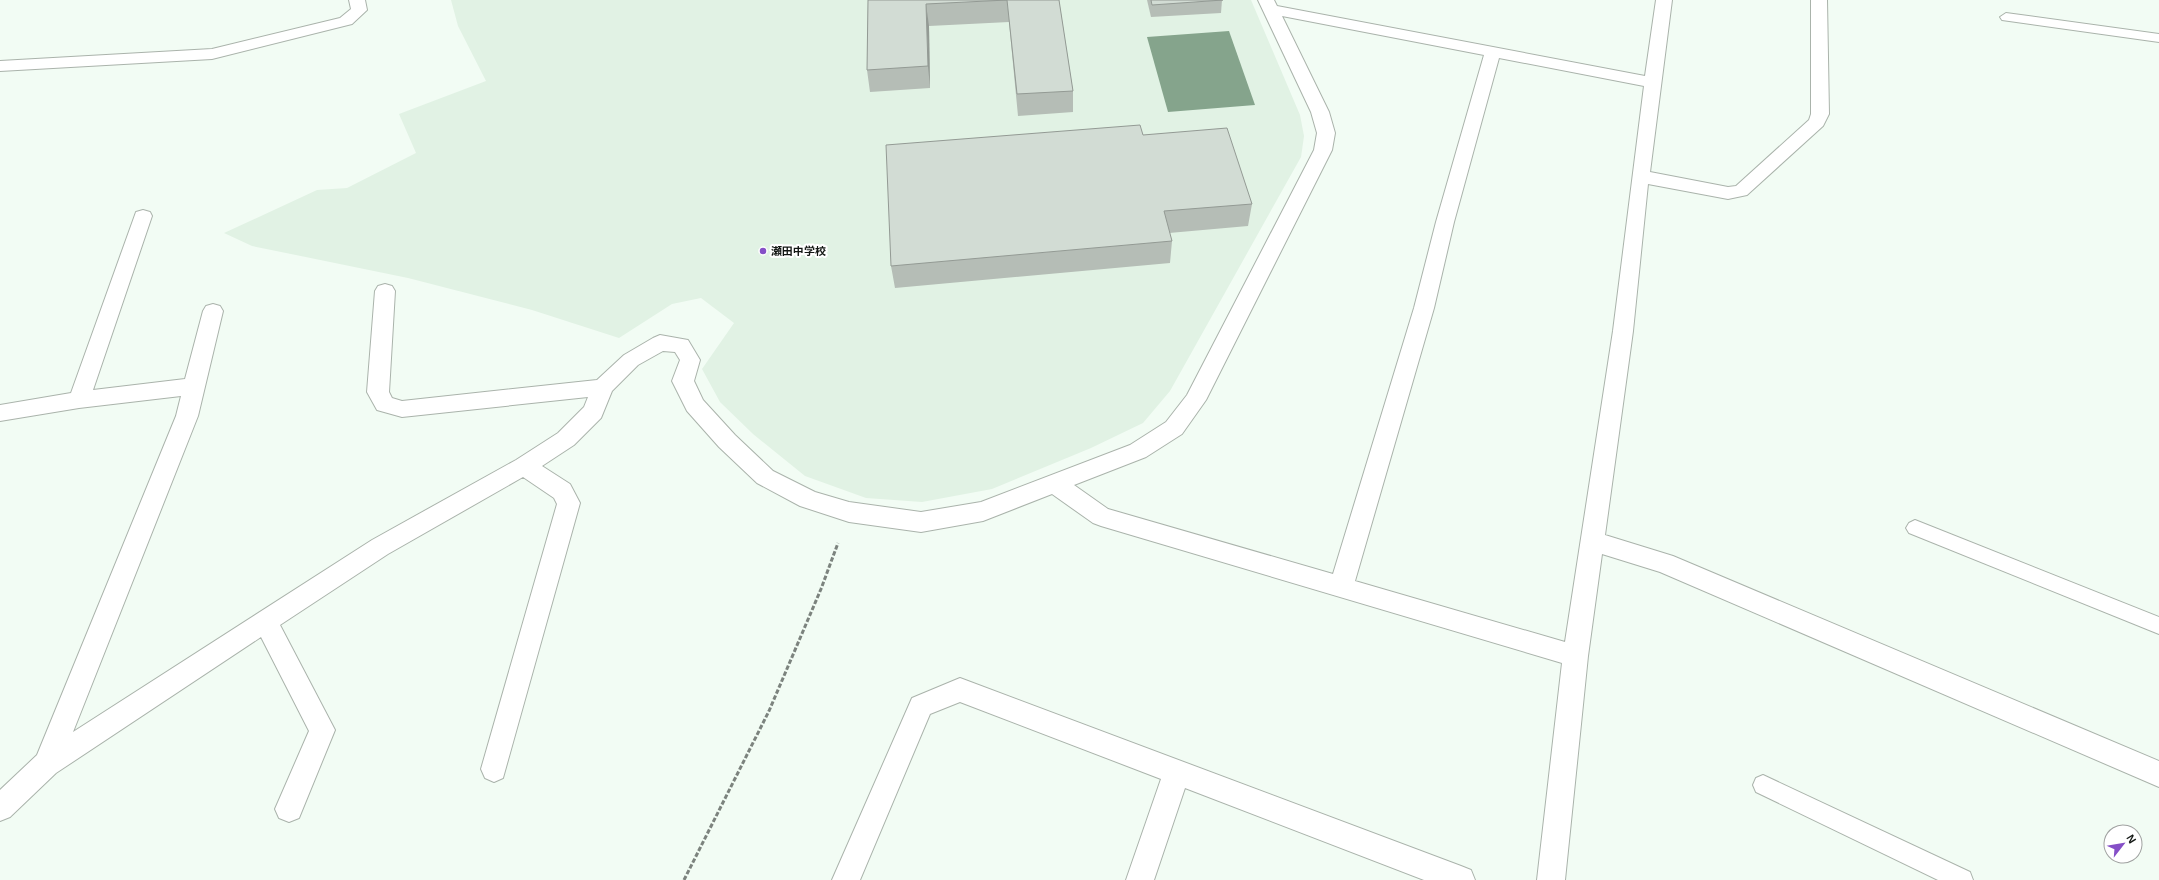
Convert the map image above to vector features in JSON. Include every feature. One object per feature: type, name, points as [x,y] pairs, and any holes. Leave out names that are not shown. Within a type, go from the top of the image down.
[{"type":"street","points":[[0,66],[212,54],[346,21],[359,10],[357,0]]},
{"type":"street","points":[[1551,880],[1575,656],[1623,331],[1640,176],[1664,0]]},
{"type":"street","points":[[1640,176],[1728,193],[1742,191],[1817,122],[1820,114],[1819,0]]},
{"type":"street","points":[[1268,4],[1493,51],[1653,82]]},
{"type":"street","points":[[0,808],[47,764],[264,621],[380,547],[524,466],[566,438],[593,412],[603,387],[631,360],[660,343],[680,345],[690,360],[683,381],[695,405],[727,441],[765,477],[808,499],[850,512],[921,522],[983,512],[1138,451],[1174,428],[1195,400],[1324,150],[1326,133],[1320,112],[1268,4]]},
{"type":"street","points":[[1341,587],[1424,308],[1445,222],[1493,51]]},
{"type":"street","points":[[79,400],[143,216]]},
{"type":"street","points":[[385,291],[378,392],[385,404],[402,409],[603,387]]},
{"type":"street","points":[[47,764],[187,416],[213,311]]},
{"type":"street","points":[[0,413],[79,400],[194,386]]},
{"type":"street","points":[[494,769],[569,503],[562,491],[524,466]]},
{"type":"street","points":[[1055,484],[1101,516],[1575,656]]},
{"type":"street","points":[[1591,541],[1665,563],[2159,774]]},
{"type":"street","points":[[264,621],[322,730],[289,809]]},
{"type":"street","points":[[846,880],[922,706],[960,690],[1177,773],[1419,872],[1461,880]]},
{"type":"street","points":[[1140,880],[1177,773]]},
{"type":"lane","points":[[2006,17],[2159,38]]},
{"type":"lane","points":[[1915,528],[2159,626]]},
{"type":"lane","points":[[1763,784],[1962,880]]},
{"type":"path","points":[[684,880],[769,711],[821,589],[850,512]]},
{"type":"shaded area","name":"瀬田中学校","points":[[451,0],[1251,0],[1300,115],[1304,136],[1301,157],[1170,391],[1143,423],[1091,448],[992,489],[922,502],[866,498],[805,476],[753,434],[720,402],[702,369],[734,323],[701,298],[672,304],[619,338],[532,310],[408,278],[252,246],[224,233],[317,190],[347,188],[416,153],[399,114],[486,81],[458,26]]},
{"type":"shaded area","points":[[1229,31],[1255,105],[1168,112],[1147,37]]},
{"type":"building","points":[[868,0],[1007,0],[926,4],[928,66],[867,70]]},
{"type":"building","points":[[1007,0],[1059,0],[1073,91],[1017,94]]},
{"type":"building","points":[[1151,0],[1223,0],[1152,5]]},
{"type":"building","points":[[1140,125],[1143,135],[1227,128],[1252,204],[1164,211],[1172,241],[891,266],[886,145]]},
{"type":"place","name":"瀬田中学校","points":[[763,251]]}]
